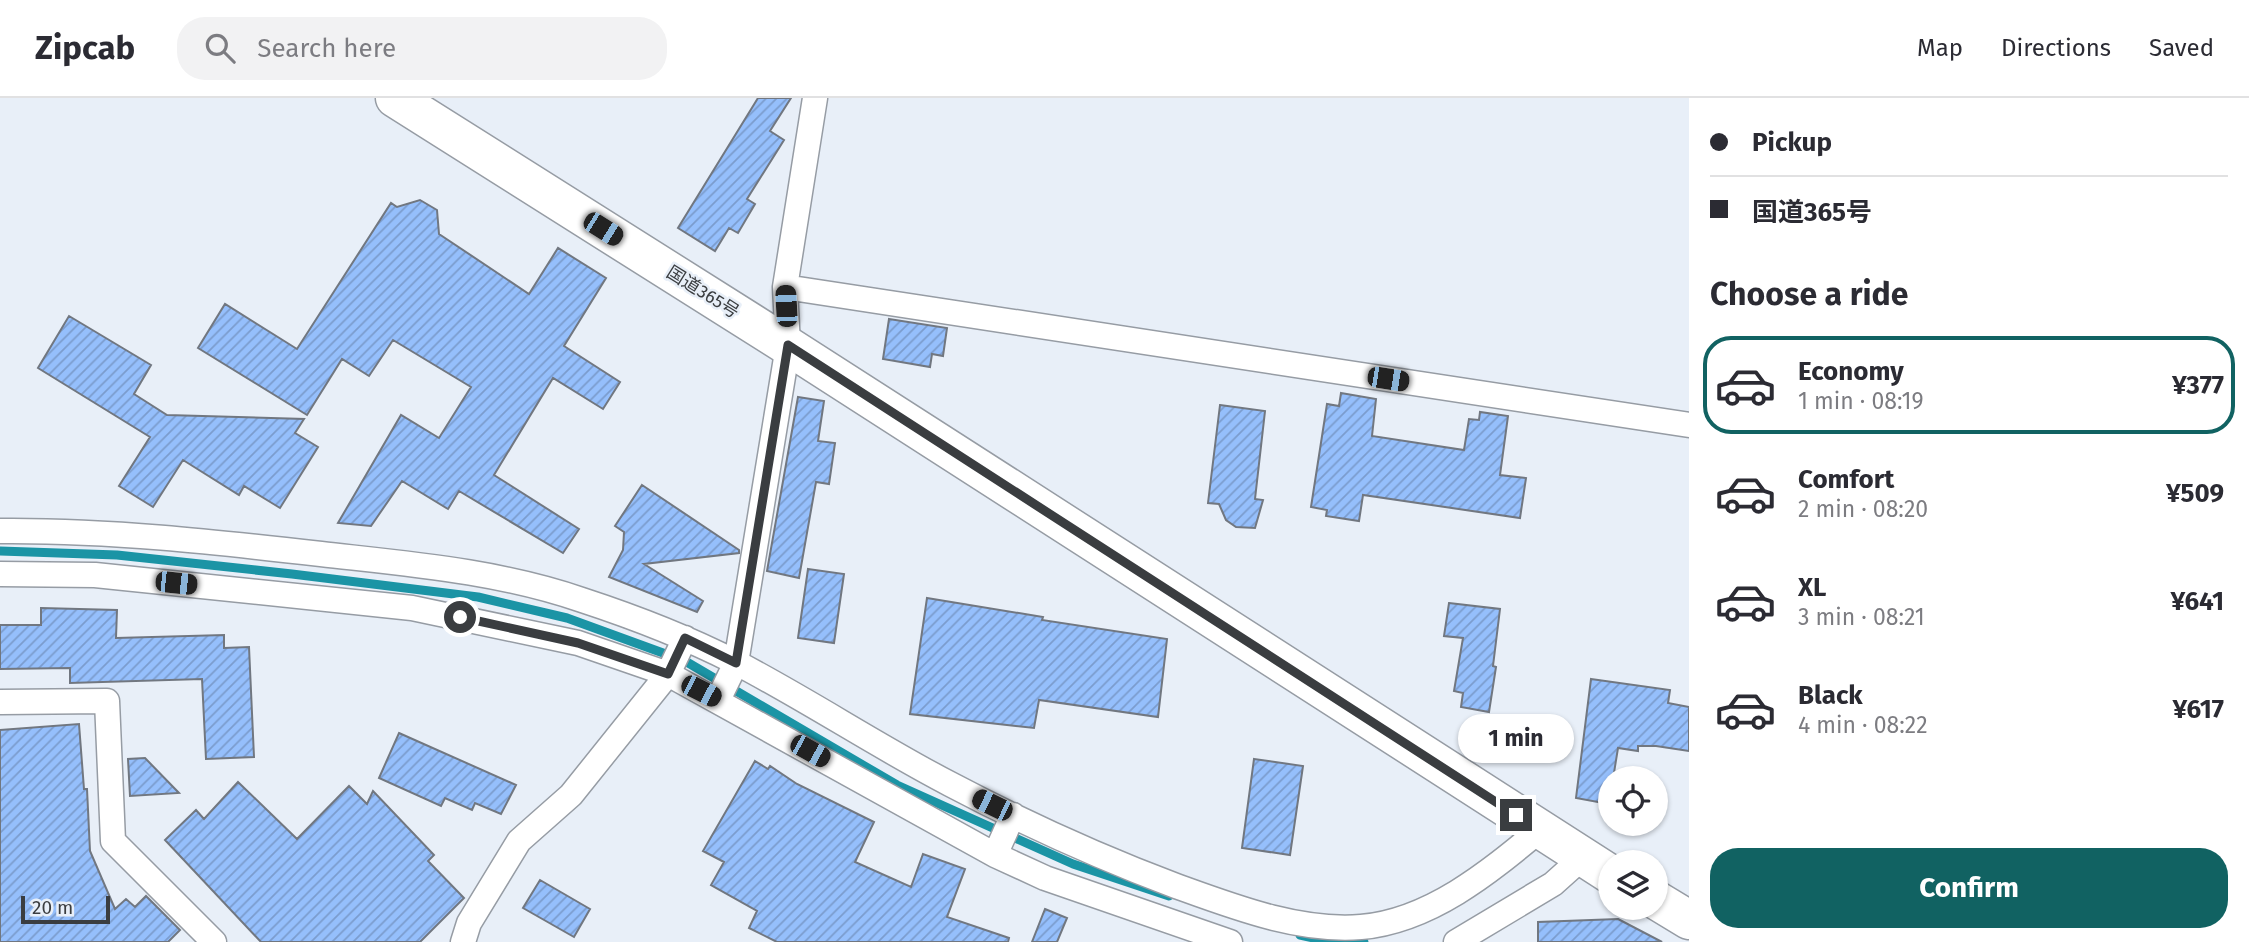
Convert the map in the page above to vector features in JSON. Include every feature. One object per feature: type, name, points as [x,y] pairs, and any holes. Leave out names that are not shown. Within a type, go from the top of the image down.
[{"type":"highway","name":"国道365号","points":[[395,98],[788,345],[1596,866]]},
{"type":"street","points":[[718,699],[736,663],[788,345],[785,287],[815,98]]},
{"type":"street","points":[[785,287],[1689,425]]},
{"type":"street","points":[[0,531],[128,534],[430,566],[508,580],[578,598],[685,638],[736,663],[949,784],[1091,854],[1197,894],[1286,921],[1360,927],[1413,916],[1498,865],[1539,830]]},
{"type":"street","points":[[0,574],[95,575],[412,608],[578,643],[668,674],[718,699],[995,855],[1045,878],[1230,942]]},
{"type":"street","points":[[463,942],[468,923],[519,841],[571,795],[668,674],[685,638]]},
{"type":"street","points":[[0,702],[107,701],[113,841],[214,942]]},
{"type":"street","points":[[995,855],[1013,815]]},
{"type":"street","points":[[1456,942],[1553,884],[1596,866]]},
{"type":"building","points":[[758,98],[791,98],[770,131],[784,140],[747,199],[755,204],[738,233],[729,228],[715,251],[678,228]]},
{"type":"building","points":[[420,200],[437,210],[439,234],[529,294],[558,248],[606,278],[564,346],[620,382],[603,409],[553,378],[494,475],[579,529],[563,553],[459,491],[448,509],[402,481],[371,526],[338,523],[401,415],[439,438],[471,387],[393,340],[369,376],[342,359],[307,415],[198,348],[225,304],[297,349],[391,203],[397,207]]},
{"type":"building","points":[[69,316],[151,365],[134,394],[167,415],[304,419],[295,433],[318,447],[280,508],[244,486],[239,495],[183,460],[153,507],[119,486],[150,437],[38,368]]},
{"type":"building","points":[[889,319],[947,328],[943,356],[932,354],[930,367],[883,359]]},
{"type":"building","points":[[1341,393],[1376,399],[1372,436],[1464,450],[1469,419],[1479,420],[1480,412],[1508,416],[1500,475],[1526,478],[1520,518],[1363,495],[1359,521],[1326,516],[1327,510],[1311,507],[1327,404],[1339,406]]},
{"type":"building","points":[[798,397],[824,401],[818,441],[835,443],[829,484],[816,482],[799,578],[767,571]]},
{"type":"building","points":[[1220,405],[1265,411],[1255,499],[1263,500],[1255,528],[1236,527],[1226,520],[1219,504],[1208,503]]},
{"type":"building","points":[[642,485],[739,550],[739,553],[644,564],[703,601],[697,612],[609,577],[623,550],[624,532],[615,526]]},
{"type":"building","points":[[808,569],[844,574],[834,643],[798,638]]},
{"type":"building","points":[[927,598],[1043,617],[1042,620],[1167,639],[1158,717],[1039,700],[1034,728],[910,714]]},
{"type":"building","points":[[1449,603],[1500,609],[1493,666],[1496,667],[1489,712],[1461,707],[1463,693],[1454,691],[1463,638],[1444,636]]},
{"type":"building","points":[[41,608],[117,610],[116,638],[224,635],[224,648],[249,647],[254,757],[206,759],[202,679],[70,683],[70,668],[0,669],[0,625],[41,625]]},
{"type":"building","points":[[1591,679],[1670,690],[1668,703],[1689,707],[1689,751],[1656,746],[1638,746],[1638,751],[1618,748],[1615,766],[1598,766],[1598,802],[1576,798]]},
{"type":"building","points":[[79,724],[84,789],[87,789],[90,851],[115,909],[126,899],[135,907],[146,896],[180,930],[168,942],[0,942],[0,730]]},
{"type":"building","points":[[399,733],[516,785],[501,814],[475,803],[472,810],[445,798],[441,806],[379,778]]},
{"type":"building","points":[[145,758],[179,793],[130,796],[128,759]]},
{"type":"building","points":[[1254,759],[1303,766],[1290,855],[1242,848]]},
{"type":"building","points":[[755,761],[768,769],[770,766],[797,784],[874,822],[855,862],[911,887],[923,854],[965,869],[947,917],[1009,938],[1008,942],[777,942],[749,928],[757,911],[711,885],[724,862],[703,851]]},
{"type":"building","points":[[238,782],[297,839],[349,786],[367,804],[373,791],[434,855],[428,861],[464,898],[420,942],[261,942],[165,840],[196,810],[204,819]]},
{"type":"building","points":[[540,880],[590,909],[574,937],[523,908]]},
{"type":"building","points":[[1045,909],[1067,918],[1057,942],[1032,942]]},
{"type":"building","points":[[1620,920],[1662,942],[1538,942],[1538,922]]},
{"type":"waterway","points":[[0,551],[117,555],[292,574],[478,597],[567,618],[685,661],[897,785],[1073,864],[1169,896]]},
{"type":"waterway","points":[[1300,935],[1322,940],[1364,942]]},
{"type":"route","points":[[460,617],[578,643],[668,674],[685,638],[736,663],[788,345],[1516,815]]}]
